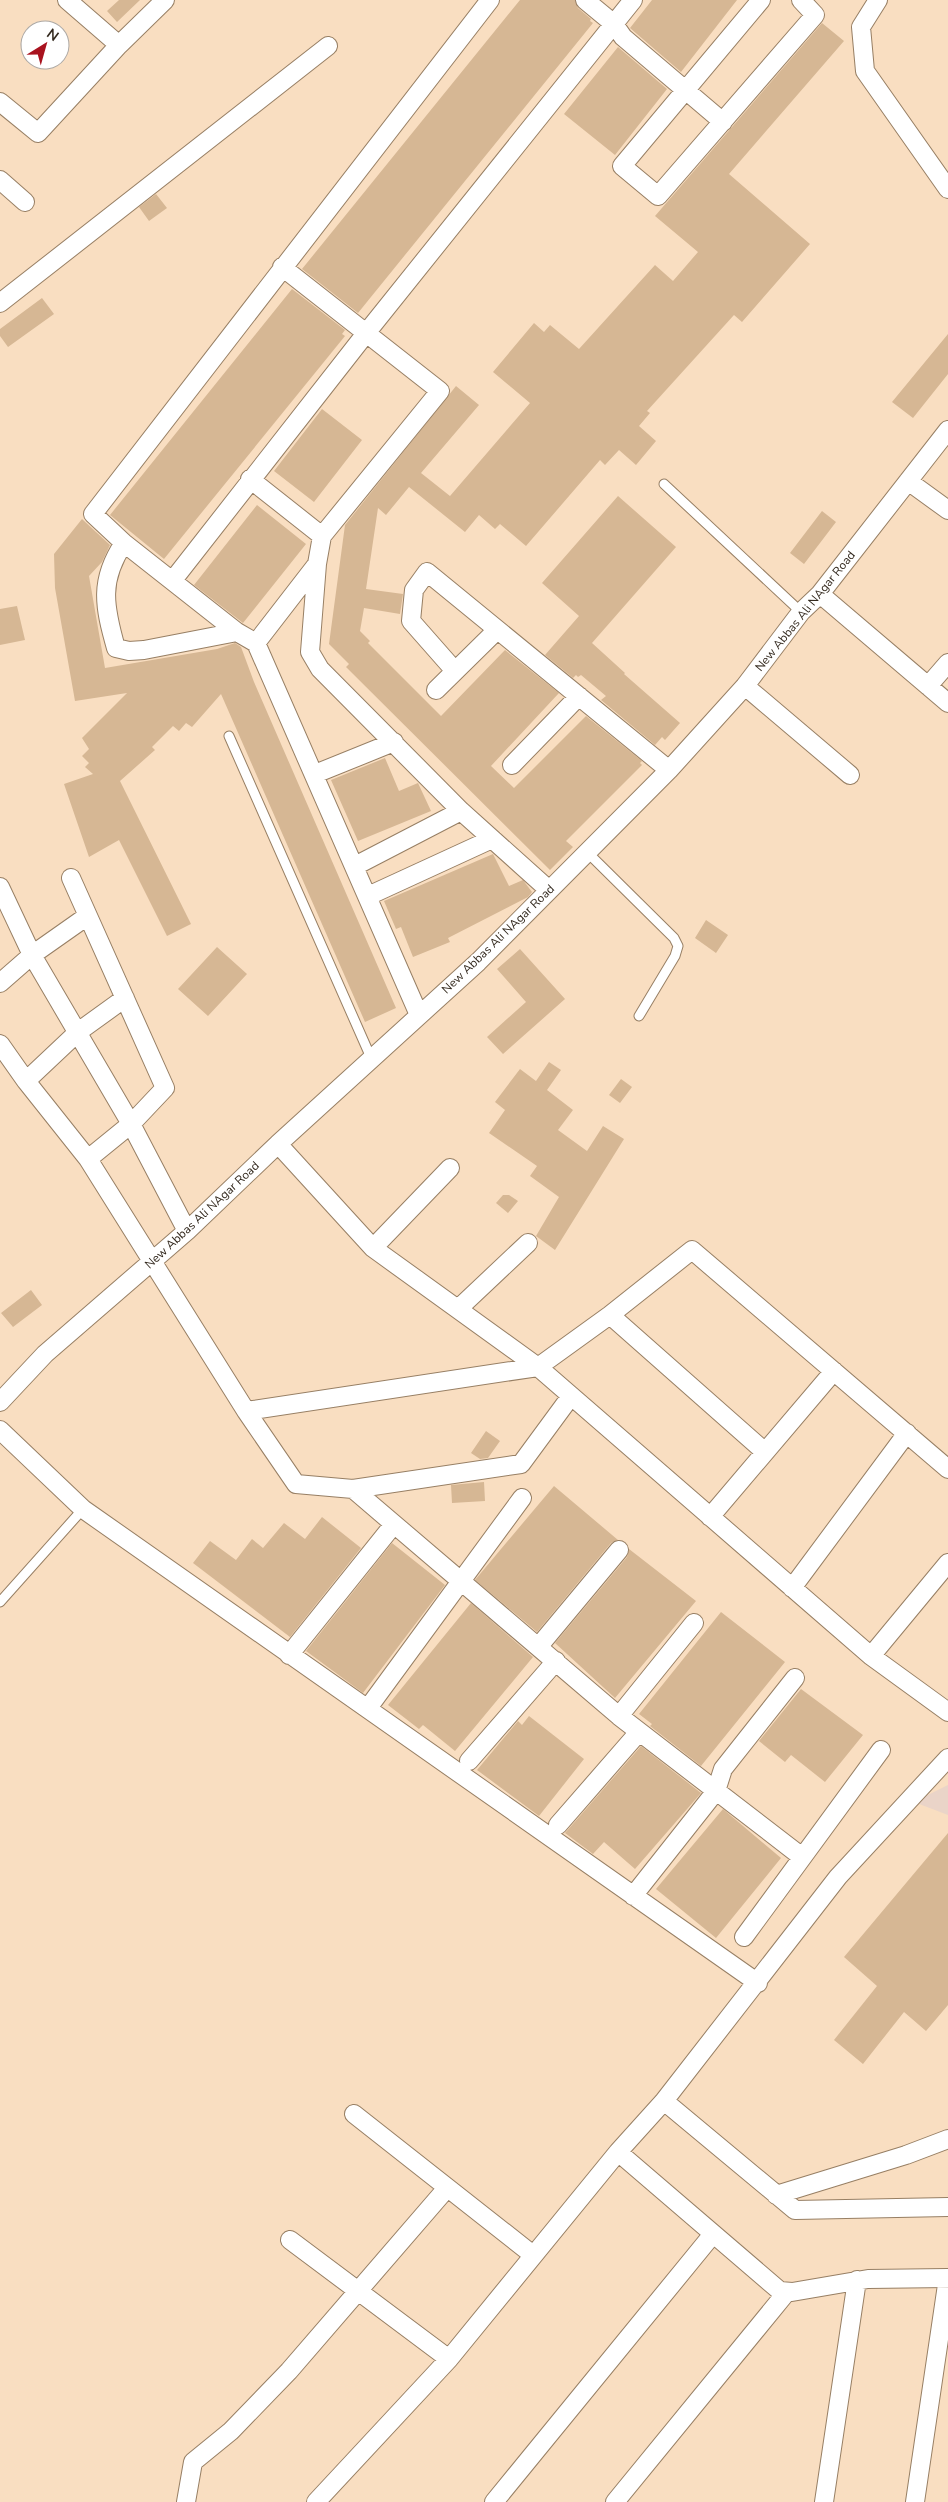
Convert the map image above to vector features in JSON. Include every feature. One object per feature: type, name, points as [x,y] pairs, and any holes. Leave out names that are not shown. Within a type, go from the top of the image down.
[{"type":"street","points":[[67,0],[119,45]]},
{"type":"street","points":[[0,102],[38,133],[119,45],[165,0]]},
{"type":"street","points":[[419,1015],[256,643],[237,632],[124,543],[93,514],[490,0]]},
{"type":"street","points":[[585,0],[614,24],[623,37],[723,122]]},
{"type":"street","points":[[173,580],[366,332],[633,0]]},
{"type":"street","points":[[761,0],[622,166],[658,196],[815,15],[801,0]]},
{"type":"street","points":[[878,0],[861,27],[864,71],[948,189]]},
{"type":"street","points":[[0,303],[328,46]]},
{"type":"street","points":[[0,180],[25,202]]},
{"type":"street","points":[[282,267],[440,390],[322,536],[317,564],[310,652],[320,669],[461,811],[549,890]]},
{"type":"street","name":"New Abbas Ali NAgar Road","points":[[0,1402],[45,1354],[154,1261],[278,1144],[478,962],[669,770],[745,686],[801,612],[820,594],[948,430]]},
{"type":"street","points":[[250,479],[322,536]]},
{"type":"street","points":[[908,481],[948,510]]},
{"type":"street","points":[[124,543],[112,561],[105,584],[110,625],[116,648],[129,652],[237,632]]},
{"type":"street","points":[[256,643],[317,564]]},
{"type":"street","points":[[455,671],[411,621],[414,590],[428,572],[669,770]]},
{"type":"street","points":[[820,594],[948,703]]},
{"type":"street","points":[[436,690],[497,630]]},
{"type":"street","points":[[928,686],[948,663]]},
{"type":"street","points":[[745,686],[850,775]]},
{"type":"street","points":[[512,765],[579,696]]},
{"type":"street","points":[[315,774],[394,742]]},
{"type":"street","points":[[355,866],[461,811]]},
{"type":"street","points":[[368,896],[492,839]]},
{"type":"street","points":[[70,878],[165,1088],[131,1124],[88,1158]]},
{"type":"street","points":[[0,886],[32,955],[131,1124],[187,1231]]},
{"type":"street","points":[[0,983],[32,955],[86,917]]},
{"type":"street","points":[[26,1081],[78,1032],[125,998]]},
{"type":"street","points":[[0,1044],[26,1081],[88,1158],[246,1411],[296,1484],[352,1489],[521,1464],[571,1396]]},
{"type":"street","points":[[278,1144],[373,1248],[538,1367],[871,1656],[948,1712]]},
{"type":"street","points":[[373,1248],[450,1168]]},
{"type":"street","points":[[458,1309],[528,1243]]},
{"type":"street","points":[[246,1411],[538,1367],[610,1315],[692,1250],[948,1469]]},
{"type":"street","points":[[610,1315],[765,1452]]},
{"type":"street","points":[[710,1517],[834,1370]]},
{"type":"street","points":[[0,1430],[83,1509],[758,1983]]},
{"type":"street","points":[[792,1588],[907,1433]]},
{"type":"street","points":[[352,1489],[638,1732],[802,1857]]},
{"type":"street","points":[[368,1708],[460,1580],[522,1498]]},
{"type":"street","points":[[289,1655],[394,1524]]},
{"type":"street","points":[[539,1646],[619,1550]]},
{"type":"street","points":[[871,1656],[948,1563]]},
{"type":"street","points":[[619,1716],[694,1624]]},
{"type":"street","points":[[469,1761],[556,1661]]},
{"type":"street","points":[[633,1896],[716,1791],[723,1770],[795,1678]]},
{"type":"street","points":[[558,1825],[638,1732]]},
{"type":"street","points":[[744,1937],[881,1750]]},
{"type":"street","points":[[316,2502],[449,2359],[618,2152],[664,2101],[758,1983],[838,1877],[948,1758]]},
{"type":"street","points":[[664,2101],[795,2210],[948,2207]]},
{"type":"street","points":[[354,2114],[533,2255]]},
{"type":"street","points":[[776,2195],[948,2140]]},
{"type":"street","points":[[618,2152],[773,2287],[786,2293],[858,2280],[948,2278],[915,2502]]},
{"type":"street","points":[[186,2502],[194,2462],[231,2431],[289,2371],[447,2188]]},
{"type":"street","points":[[494,2502],[713,2234]]},
{"type":"street","points":[[290,2240],[449,2359]]},
{"type":"street","points":[[824,2502],[858,2280]]},
{"type":"street","points":[[615,2502],[786,2293]]},
{"type":"lane","points":[[664,484],[801,612]]},
{"type":"lane","points":[[229,736],[372,1060]]},
{"type":"lane","points":[[587,852],[674,938],[678,946],[676,956],[640,1016]]},
{"type":"lane","points":[[0,1602],[83,1509]]},
{"type":"shaded area","points":[[948,1785],[948,1815],[914,1802]]},
{"type":"building","points":[[119,0],[140,0],[117,22],[107,11]]},
{"type":"building","points":[[520,0],[575,0],[578,8],[593,23],[358,313],[302,269]]},
{"type":"building","points":[[652,0],[737,0],[681,72],[630,28]]},
{"type":"building","points":[[822,23],[844,41],[729,174],[810,244],[742,322],[734,315],[647,411],[650,413],[639,426],[656,441],[636,465],[619,450],[605,465],[600,460],[526,546],[500,524],[495,529],[479,515],[465,532],[409,487],[386,515],[378,508],[366,589],[403,594],[400,614],[364,608],[360,631],[370,641],[368,643],[441,716],[505,650],[559,693],[491,766],[514,788],[586,716],[642,761],[640,763],[642,765],[566,841],[573,847],[550,870],[346,667],[349,664],[329,644],[345,525],[456,386],[479,405],[421,473],[450,496],[530,403],[493,372],[534,323],[544,332],[550,325],[579,349],[655,265],[673,281],[698,252],[655,216]]},
{"type":"building","points":[[618,47],[667,89],[615,155],[564,114]]},
{"type":"building","points":[[156,194],[167,208],[149,221],[139,207]]},
{"type":"building","points":[[292,289],[345,330],[342,334],[345,336],[164,559],[110,515]]},
{"type":"building","points":[[42,298],[54,314],[8,347],[0,336],[0,329]]},
{"type":"building","points":[[948,334],[948,374],[913,418],[892,402]]},
{"type":"building","points":[[322,409],[362,440],[314,502],[274,471]]},
{"type":"building","points":[[618,496],[676,547],[592,643],[680,723],[665,740],[662,737],[655,745],[601,700],[606,696],[581,675],[578,677],[576,675],[573,678],[545,655],[579,616],[542,583]]},
{"type":"building","points":[[257,505],[306,544],[243,623],[194,585]]},
{"type":"building","points":[[822,511],[836,522],[804,564],[790,553]]},
{"type":"building","points":[[82,519],[110,545],[102,562],[89,576],[105,668],[217,649],[235,643],[241,647],[254,682],[396,1008],[365,1022],[221,694],[192,727],[186,723],[179,731],[173,726],[152,747],[155,750],[120,781],[191,924],[167,936],[119,840],[89,857],[64,784],[93,774],[85,767],[89,763],[82,756],[89,749],[82,738],[127,693],[75,701],[55,588],[54,554]]},
{"type":"building","points":[[17,606],[25,640],[0,645],[0,609]]},
{"type":"building","points":[[385,758],[399,791],[418,783],[431,811],[358,841],[331,780]]},
{"type":"building","points":[[493,854],[509,886],[523,880],[532,892],[528,897],[448,938],[450,942],[413,957],[401,927],[396,929],[384,901]]},
{"type":"building","points":[[706,920],[728,935],[716,953],[695,938]]},
{"type":"building","points":[[217,947],[247,974],[208,1016],[178,989]]},
{"type":"building","points":[[520,949],[565,999],[503,1054],[487,1037],[526,1002],[497,969]]},
{"type":"building","points":[[549,1062],[561,1070],[547,1090],[573,1110],[558,1130],[587,1151],[603,1126],[624,1139],[555,1250],[536,1236],[559,1197],[530,1176],[537,1166],[489,1133],[505,1110],[495,1102],[520,1069],[536,1081]]},
{"type":"building","points":[[621,1079],[632,1087],[620,1103],[609,1095]]},
{"type":"building","points":[[503,1195],[509,1195],[518,1201],[508,1213],[496,1203]]},
{"type":"building","points":[[31,1290],[42,1305],[13,1327],[1,1313]]},
{"type":"building","points":[[486,1431],[500,1441],[488,1458],[480,1459],[471,1453]]},
{"type":"building","points":[[484,1482],[485,1501],[452,1503],[451,1485]]},
{"type":"building","points":[[554,1486],[618,1540],[611,1543],[537,1632],[475,1580]]},
{"type":"building","points":[[322,1517],[361,1548],[290,1637],[193,1563],[210,1541],[236,1560],[252,1539],[263,1548],[284,1523],[305,1539]]},
{"type":"building","points":[[392,1543],[445,1585],[363,1693],[306,1651]]},
{"type":"building","points":[[629,1549],[696,1601],[615,1698],[555,1643],[627,1557]]},
{"type":"building","points":[[471,1603],[533,1657],[455,1751],[423,1725],[419,1729],[388,1705]]},
{"type":"building","points":[[721,1612],[785,1662],[701,1766],[650,1726],[652,1724],[639,1714]]},
{"type":"building","points":[[801,1689],[863,1735],[825,1782],[791,1755],[785,1762],[759,1741]]},
{"type":"building","points":[[529,1716],[584,1759],[539,1816],[477,1770],[518,1721],[522,1725]]},
{"type":"building","points":[[641,1746],[701,1793],[635,1869],[604,1842],[593,1854],[565,1833]]},
{"type":"building","points":[[723,1809],[781,1858],[716,1938],[656,1889]]},
{"type":"building","points":[[948,1833],[948,2005],[926,2031],[904,2012],[863,2064],[834,2040],[877,1986],[844,1957]]}]
